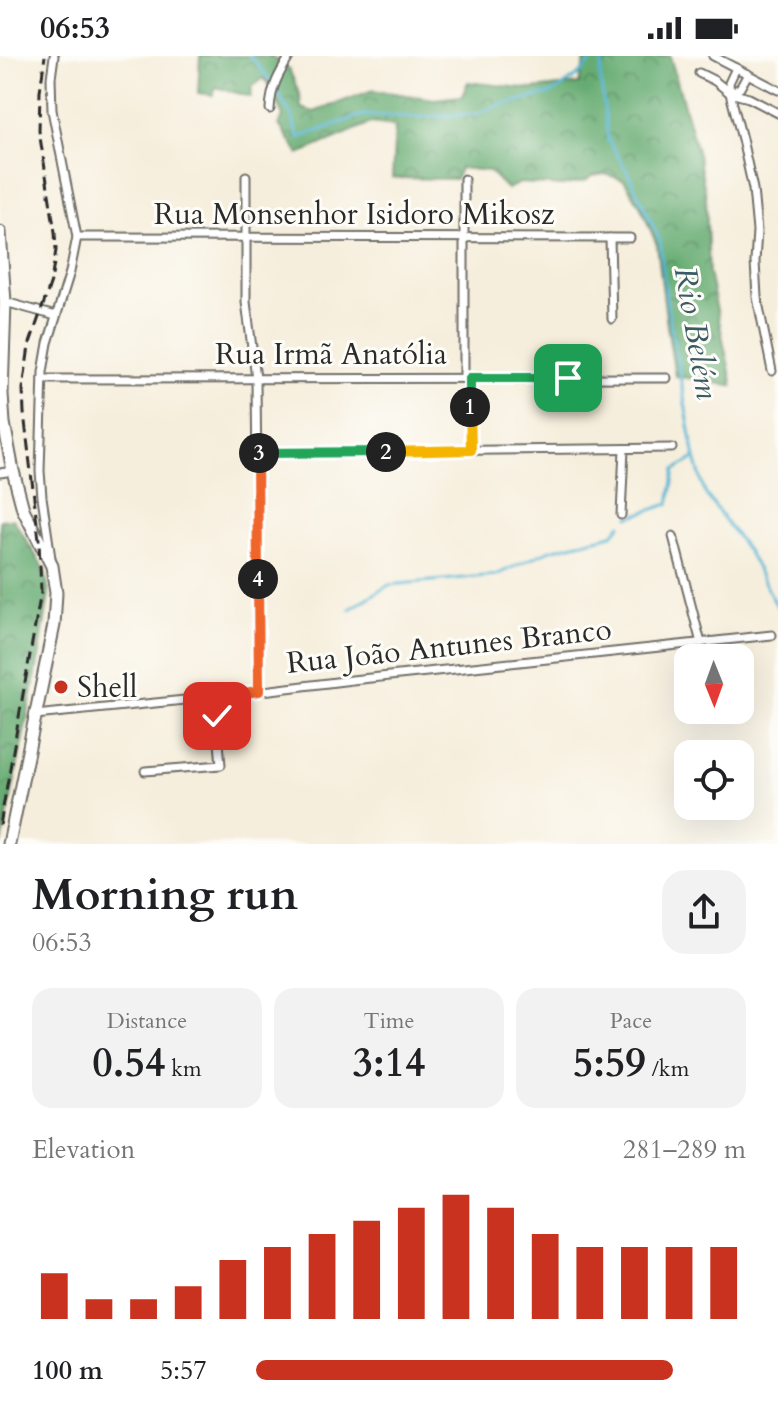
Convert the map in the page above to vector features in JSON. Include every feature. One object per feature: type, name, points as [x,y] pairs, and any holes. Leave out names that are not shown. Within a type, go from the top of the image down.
[{"type":"main road","points":[[0,232],[5,302],[1,394],[4,423],[23,509],[52,566],[56,593],[56,607],[9,844]]},
{"type":"street","points":[[52,566],[40,471],[43,379],[48,343],[70,272],[77,237],[52,110],[54,56]]},
{"type":"street","points":[[270,109],[274,82],[290,56]]},
{"type":"street","points":[[713,56],[778,90]]},
{"type":"street","points":[[736,68],[729,83],[730,93],[753,189],[757,231],[757,297],[772,371]]},
{"type":"street","points":[[699,73],[730,93],[749,98],[778,113]]},
{"type":"street","points":[[730,93],[740,88],[748,74]]},
{"type":"street","points":[[246,176],[247,312],[256,378],[259,691]]},
{"type":"street","points":[[464,179],[471,450]]},
{"type":"street","name":"Rua Monsenhor Isidoro Mikosz","points":[[77,237],[630,238]]},
{"type":"street","points":[[610,238],[612,319]]},
{"type":"street","points":[[5,302],[56,316]]},
{"type":"street","name":"Rua Irmã Anatólia","points":[[43,379],[667,378]]},
{"type":"street","points":[[257,453],[672,448]]},
{"type":"street","points":[[621,515],[624,449]]},
{"type":"street","points":[[0,473],[13,471]]},
{"type":"street","points":[[673,536],[701,643]]},
{"type":"street","name":"Rua João Antunes Branco","points":[[35,715],[772,635]]},
{"type":"street","points":[[145,771],[221,765],[215,697]]},
{"type":"green space","points":[[200,56],[271,56],[289,69],[300,95],[301,108],[314,112],[373,90],[434,99],[462,96],[468,82],[532,89],[579,84],[586,56],[670,56],[698,155],[706,197],[709,273],[733,386],[675,376],[657,245],[640,205],[624,180],[605,174],[561,186],[520,183],[507,189],[489,171],[460,168],[456,179],[392,178],[395,126],[371,123],[299,154],[279,125],[283,117],[264,78],[252,87],[251,97],[216,87],[213,95],[198,93]]},
{"type":"green space","points":[[13,519],[45,570],[49,593],[39,658],[0,844],[0,520]]},
{"type":"waterway","points":[[250,56],[270,80]]},
{"type":"waterway","points":[[277,91],[292,116],[298,138],[362,115],[420,117],[475,114],[499,105],[553,93],[580,74],[596,56]]},
{"type":"waterway","name":"Rio Belém","points":[[604,56],[600,74],[608,140],[627,171],[660,241],[667,305],[695,458],[705,493],[748,552],[778,608]]},
{"type":"waterway","points":[[629,517],[669,504],[675,470],[695,458]]},
{"type":"waterway","points":[[350,609],[389,585],[496,575],[550,550],[612,535],[621,524]]},
{"type":"railway","points":[[0,825],[41,592],[39,540],[23,389],[29,346],[51,282],[56,250],[39,131],[45,56]]},
{"type":"place","name":"Shell","points":[[61,687]]},
{"type":"route","points":[[217,716],[215,697],[259,691],[257,453],[471,450],[470,378],[568,378]]}]
